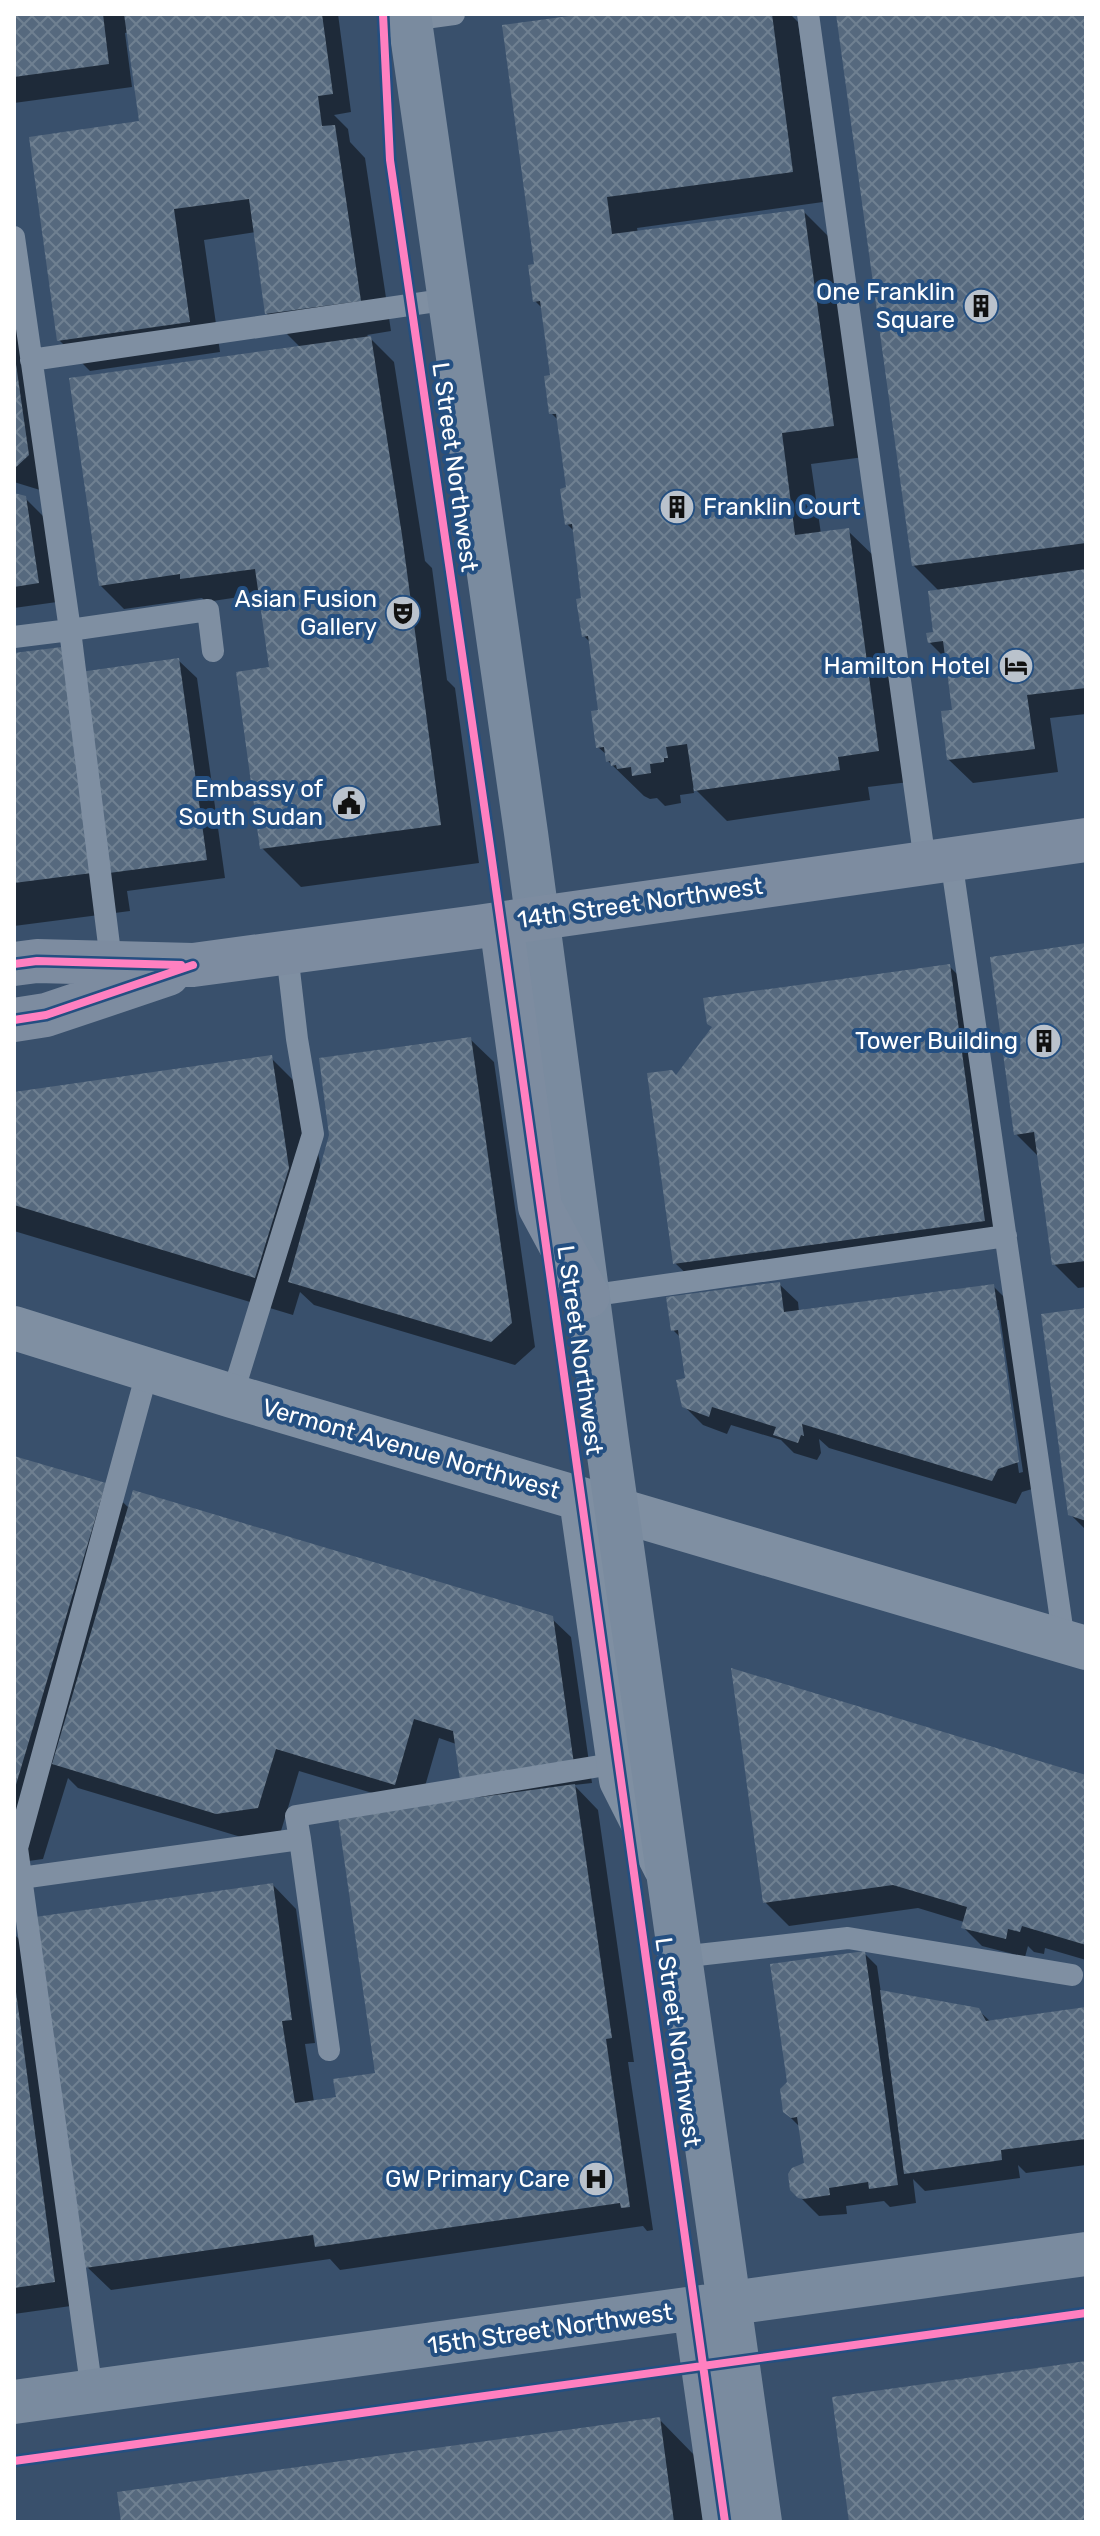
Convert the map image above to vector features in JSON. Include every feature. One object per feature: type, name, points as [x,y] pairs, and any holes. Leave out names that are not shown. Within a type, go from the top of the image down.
[{"type":"main road","name":"L Street Northwest","points":[[409,17],[526,833],[518,921],[588,1296],[599,1504],[636,1761],[669,1876],[680,1957],[713,2307],[760,2522]]},
{"type":"main road","name":"14th Street Northwest","points":[[14,964],[111,961],[193,965],[1086,840]]},
{"type":"main road","name":"14th Street Northwest","points":[[14,1020],[46,1015],[193,965]]},
{"type":"main road","name":"15th Street Northwest","points":[[14,2402],[1086,2254]]},
{"type":"main road","points":[[713,2307],[725,2522]]},
{"type":"street","name":"Vermont Avenue Northwest","points":[[14,1328],[232,1396],[1075,1644]]},
{"type":"lane","points":[[409,17],[454,14]]},
{"type":"lane","points":[[808,14],[938,861],[1075,1644]]},
{"type":"lane","points":[[14,237],[70,630],[111,961]]},
{"type":"lane","points":[[31,360],[450,299]]},
{"type":"lane","points":[[14,637],[208,610],[213,651]]},
{"type":"lane","points":[[232,1396],[313,1134],[287,953]]},
{"type":"lane","points":[[588,1296],[1006,1236]]},
{"type":"lane","points":[[92,2392],[17,1848],[148,1369]]},
{"type":"lane","points":[[329,2050],[296,1816],[636,1761]]},
{"type":"lane","points":[[19,1876],[300,1839]]},
{"type":"lane","points":[[680,1957],[848,1938],[1072,1975]]},
{"type":"building","points":[[14,14],[103,14],[109,64],[14,77]]},
{"type":"building","points":[[124,14],[322,14],[333,94],[318,96],[322,126],[335,125],[361,301],[265,314],[249,199],[174,209],[190,322],[57,341],[29,137],[139,121]]},
{"type":"building","name":"Franklin Court","points":[[584,14],[772,14],[793,172],[607,197],[612,234],[804,209],[834,426],[782,433],[795,535],[849,528],[879,751],[838,757],[840,770],[694,791],[687,744],[666,747],[668,758],[664,758],[664,762],[650,764],[651,773],[632,776],[631,767],[617,769],[616,765],[611,766],[610,761],[606,762],[604,747],[596,748],[591,711],[598,710],[588,636],[582,637],[576,599],[581,598],[572,524],[565,525],[560,489],[566,487],[556,414],[549,414],[544,376],[550,375],[540,301],[533,302],[528,265],[534,264],[502,25]]},
{"type":"building","name":"One Franklin Square","points":[[836,14],[1086,14],[1086,543],[912,566]]},
{"type":"building","points":[[371,336],[402,535],[441,825],[260,849],[236,672],[269,667],[255,569],[180,579],[180,574],[99,586],[69,378]]},
{"type":"building","points":[[14,364],[29,455],[14,469]]},
{"type":"building","points":[[14,493],[26,496],[39,583],[14,587]]},
{"type":"building","name":"Hamilton Hotel","points":[[1086,569],[1086,688],[1027,695],[1035,749],[947,760],[941,711],[952,710],[943,641],[928,643],[926,633],[933,632],[928,591]]},
{"type":"building","points":[[62,647],[92,873],[14,883],[14,653]]},
{"type":"building","points":[[179,658],[207,860],[109,873],[80,672]]},
{"type":"building","name":"Tower Building","points":[[1086,943],[1086,1261],[1052,1265],[1034,1132],[1014,1135],[990,957]]},
{"type":"building","points":[[950,964],[985,1221],[673,1264],[647,1073],[672,1070],[676,1075],[712,1027],[707,1024],[703,998]]},
{"type":"building","points":[[471,1037],[512,1323],[491,1342],[288,1282],[329,1135],[319,1058]]},
{"type":"building","points":[[272,1055],[289,1168],[255,1278],[14,1205],[14,1092]]},
{"type":"building","points":[[780,1282],[784,1312],[994,1284],[1019,1462],[998,1469],[992,1481],[802,1424],[804,1436],[801,1435],[798,1443],[773,1435],[776,1427],[712,1407],[709,1417],[682,1407],[676,1380],[685,1378],[678,1330],[671,1331],[666,1297]]},
{"type":"building","points":[[1086,1308],[1086,1521],[1068,1515],[1041,1314]]},
{"type":"building","points":[[14,1456],[106,1483],[15,1788],[14,1788]]},
{"type":"building","points":[[133,1490],[553,1616],[574,1764],[460,1780],[453,1731],[414,1719],[395,1785],[276,1749],[258,1808],[216,1814],[52,1764]]},
{"type":"building","points":[[731,1668],[1086,1775],[1086,1945],[1022,1926],[1020,1932],[1008,1929],[1006,1939],[961,1928],[967,1907],[893,1885],[763,1903]]},
{"type":"building","points":[[575,1784],[612,2038],[606,2039],[630,2207],[621,2208],[620,2203],[315,2247],[313,2235],[85,2268],[35,1917],[273,1883],[292,2020],[282,2021],[295,2103],[336,2097],[333,2079],[375,2073],[338,1817]]},
{"type":"building","points":[[865,1951],[898,2185],[869,2189],[868,2182],[829,2188],[830,2195],[798,2198],[790,2190],[788,2174],[792,2168],[804,2163],[797,2117],[791,2118],[783,2112],[780,2089],[787,2082],[770,1964]]},
{"type":"building","points":[[880,1990],[979,2008],[986,2021],[1086,2007],[1086,2139],[1001,2150],[1002,2160],[904,2174]]},
{"type":"building","points":[[14,1992],[55,2282],[14,2288]]},
{"type":"building","points":[[1086,2361],[1086,2522],[849,2522],[832,2397]]},
{"type":"building","points":[[660,2417],[674,2522],[121,2522],[117,2492]]},
{"type":"cycle path","points":[[383,14],[390,160],[489,839],[725,2522]]},
{"type":"cycle path","points":[[14,964],[37,961],[181,965]]},
{"type":"cycle path","points":[[14,1020],[46,1015],[193,965]]},
{"type":"cycle path","points":[[14,2461],[1086,2313]]},
{"type":"place","name":"One Franklin Square","points":[[981,306]]},
{"type":"place","name":"Franklin Court","points":[[677,507]]},
{"type":"place","name":"Asian Fusion Gallery","points":[[403,613]]},
{"type":"place","name":"Hamilton Hotel","points":[[1016,666]]},
{"type":"place","name":"Embassy of South Sudan","points":[[349,803]]},
{"type":"place","name":"Tower Building","points":[[1044,1041]]},
{"type":"place","name":"GW Primary Care","points":[[596,2179]]}]
